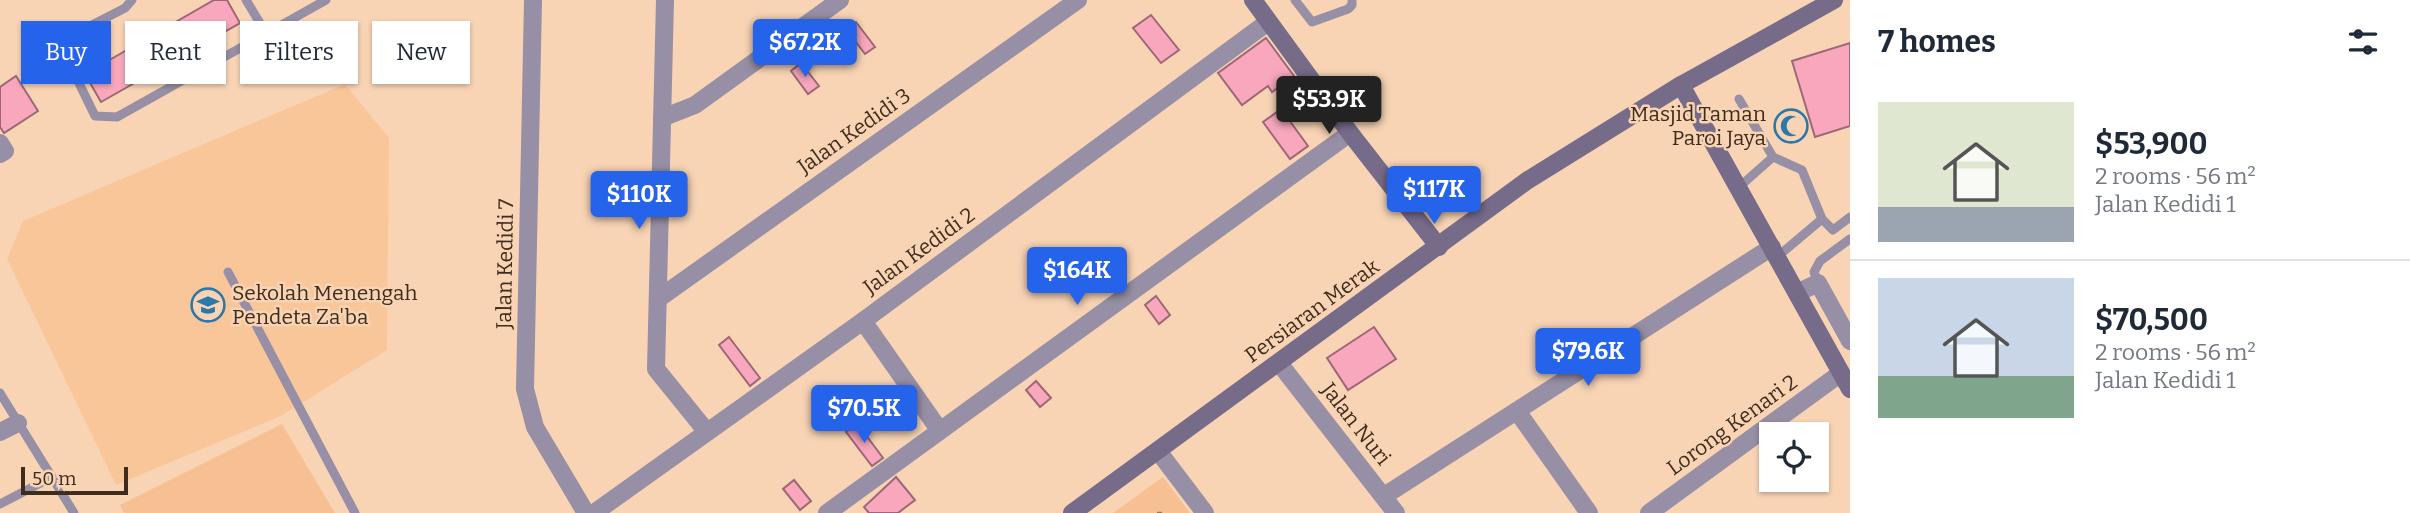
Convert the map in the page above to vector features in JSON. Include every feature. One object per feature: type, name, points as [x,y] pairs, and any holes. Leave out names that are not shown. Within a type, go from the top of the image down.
[{"type":"street","name":"Jalan Kedidi 7","points":[[533,0],[525,389],[535,427],[586,513]]},
{"type":"street","points":[[665,0],[656,369],[707,432]]},
{"type":"street","points":[[662,118],[695,105],[840,0]]},
{"type":"street","name":"Jalan Kedidi 3","points":[[658,299],[1078,0]]},
{"type":"street","points":[[1253,0],[1350,133],[1439,247]]},
{"type":"street","name":"Persiaran Merak","points":[[1072,513],[1528,180],[1681,85],[1834,0]]},
{"type":"street","name":"Jalan Kedidi 2","points":[[594,513],[863,321],[1268,22]]},
{"type":"street","points":[[1681,85],[1845,381]]},
{"type":"street","points":[[835,511],[940,431],[1350,133]]},
{"type":"street","points":[[0,143],[5,151],[0,154]]},
{"type":"street","points":[[1384,496],[1774,252]]},
{"type":"street","points":[[1797,293],[1818,283],[1850,341]]},
{"type":"street","points":[[863,321],[940,431]]},
{"type":"street","name":"Jalan Nuri","points":[[1279,363],[1396,513]]},
{"type":"street","name":"Lorong Kenari 2","points":[[1649,513],[1845,381]]},
{"type":"street","points":[[1517,411],[1588,513]]},
{"type":"street","points":[[0,432],[18,423]]},
{"type":"street","points":[[1158,451],[1205,513]]},
{"type":"lane","points":[[132,0],[125,8],[59,42],[95,116],[117,117],[240,48]]},
{"type":"lane","points":[[246,0],[259,21]]},
{"type":"lane","points":[[288,21],[326,0]]},
{"type":"lane","points":[[1295,0],[1312,22],[1348,9],[1352,0]]},
{"type":"lane","points":[[1739,99],[1773,157],[1802,170],[1822,219],[1833,230],[1850,217]]},
{"type":"lane","points":[[1737,189],[1773,157]]},
{"type":"lane","points":[[1774,252],[1822,219]]},
{"type":"lane","points":[[1818,283],[1814,272],[1820,261],[1850,239]]},
{"type":"lane","points":[[228,272],[355,513]]},
{"type":"lane","points":[[0,393],[74,513]]},
{"type":"lane","points":[[0,504],[52,477]]},
{"type":"path","points":[[1157,513],[1160,510],[1162,513]]},
{"type":"shaded area","name":"Sekolah Menengah Pendeta Za'ba","points":[[345,84],[389,138],[387,350],[281,416],[116,485],[7,259],[23,221]]},
{"type":"shaded area","points":[[282,424],[335,513],[124,513],[120,505]]},
{"type":"shaded area","points":[[1163,477],[1190,513],[1113,513]]},
{"type":"building","points":[[214,0],[227,0],[240,23],[226,31],[226,21],[177,21]]},
{"type":"building","points":[[1151,15],[1179,50],[1161,63],[1133,28]]},
{"type":"building","points":[[856,22],[875,47],[865,54],[846,29]]},
{"type":"building","points":[[1266,38],[1294,76],[1272,92],[1268,86],[1242,105],[1218,73]]},
{"type":"building","points":[[1850,43],[1850,126],[1815,137],[1792,61]]},
{"type":"building","points":[[125,51],[125,84],[133,84],[101,102],[91,84],[111,84],[111,59]]},
{"type":"building","points":[[801,63],[819,86],[808,94],[791,71]]},
{"type":"building","points":[[16,76],[38,111],[4,133],[0,127],[0,87]]},
{"type":"building","points":[[1281,109],[1308,146],[1290,159],[1263,122]]},
{"type":"building","points":[[1156,296],[1170,315],[1159,324],[1145,305]]},
{"type":"building","points":[[1374,327],[1396,359],[1348,390],[1327,358]]},
{"type":"building","points":[[729,337],[760,378],[750,386],[719,345]]},
{"type":"building","points":[[1036,381],[1051,398],[1040,407],[1026,390]]},
{"type":"building","points":[[857,423],[883,458],[872,466],[846,432]]},
{"type":"building","points":[[896,477],[915,500],[898,513],[869,513],[864,507]]},
{"type":"building","points":[[794,480],[811,501],[800,510],[783,489]]},
{"type":"place","name":"Masjid Taman Paroi Jaya","points":[[1791,126]]},
{"type":"place","name":"Sekolah Menengah Pendeta Za'ba","points":[[208,305]]}]
